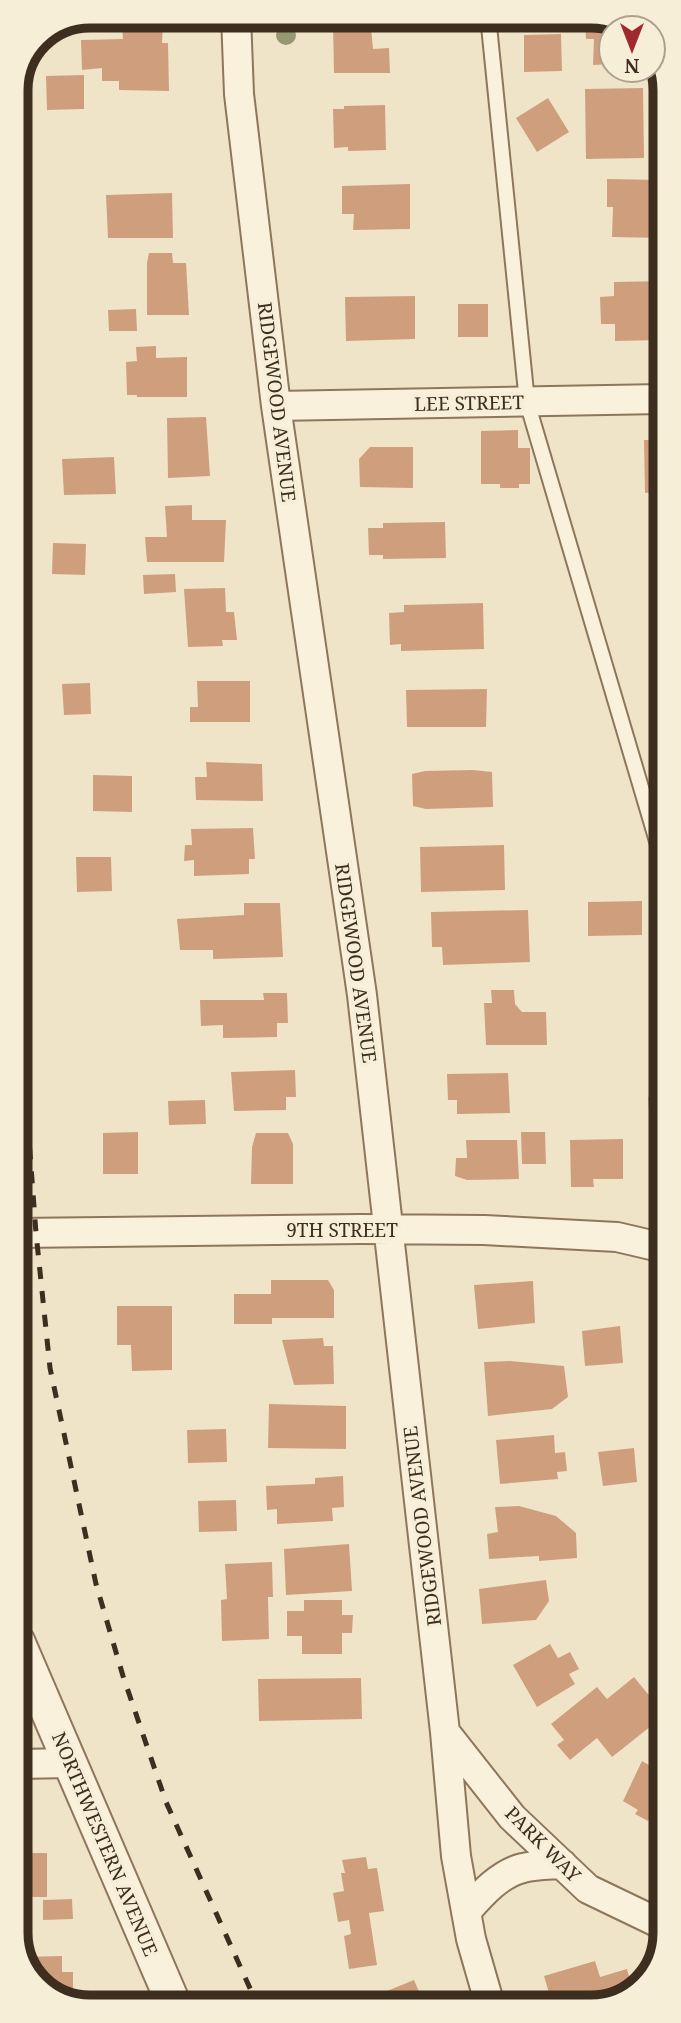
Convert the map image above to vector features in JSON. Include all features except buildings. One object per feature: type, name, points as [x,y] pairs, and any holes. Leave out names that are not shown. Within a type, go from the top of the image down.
[{"type":"street","name":"RIDGEWOOD AVENUE","points":[[236,28],[239,94],[275,406],[362,995],[445,1732],[456,1856],[466,1912],[487,1995]]},
{"type":"street","name":"LEE STREET","points":[[275,406],[653,399]]},
{"type":"street","name":"9TH STREET","points":[[28,1233],[484,1230],[617,1237],[653,1245]]},
{"type":"street","name":"NORTHWESTERN AVENUE","points":[[28,1665],[170,1995]]},
{"type":"street","name":"PARK WAY","points":[[445,1732],[512,1816],[588,1889],[653,1920]]},
{"type":"street","points":[[28,1763],[70,1763]]},
{"type":"street","points":[[466,1912],[479,1896],[501,1878],[521,1868],[562,1864]]},
{"type":"lane","points":[[489,28],[527,402],[653,828]]},
{"type":"railway","points":[[28,1126],[50,1368],[96,1584],[123,1676],[166,1802],[253,1995]]}]
